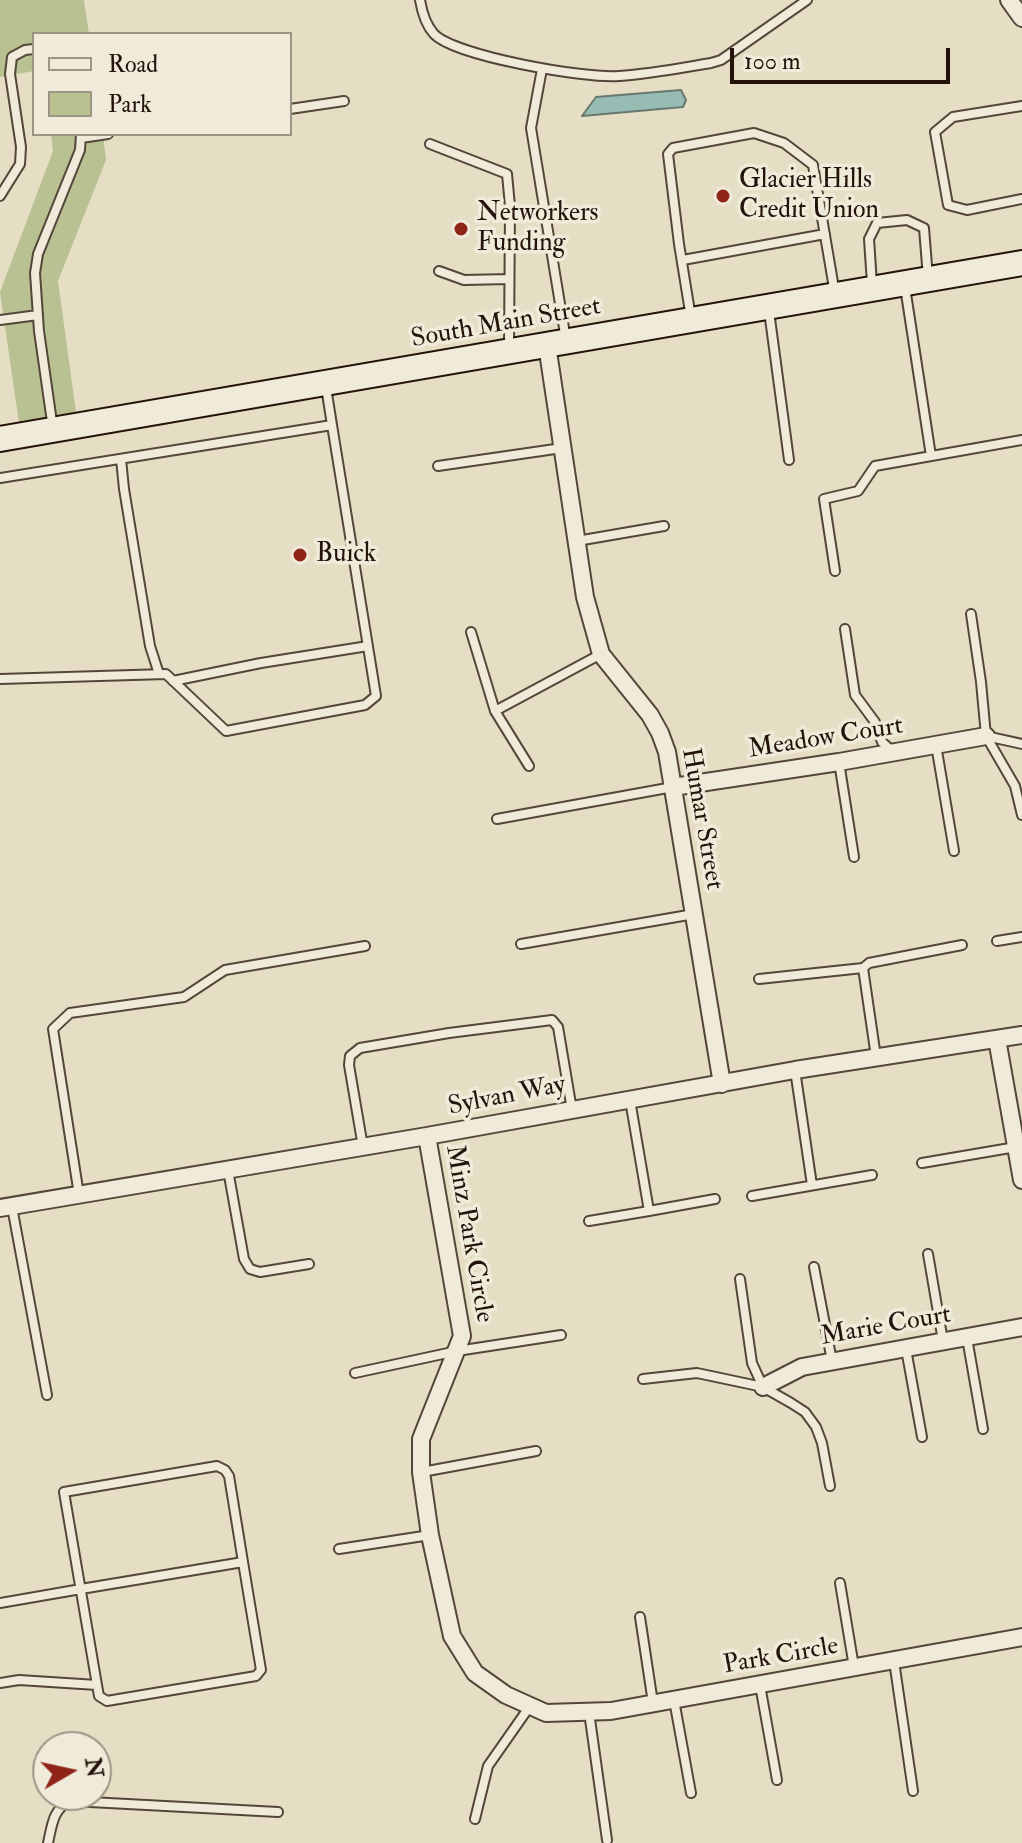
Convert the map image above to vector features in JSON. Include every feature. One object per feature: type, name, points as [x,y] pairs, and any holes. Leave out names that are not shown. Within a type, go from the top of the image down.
[{"type":"main road","name":"South Main Street","points":[[0,439],[1022,263]]},
{"type":"street","points":[[1009,0],[1022,18]]},
{"type":"street","name":"Humar Street","points":[[557,344],[562,448],[585,597],[601,654],[650,715],[667,752],[722,1084]]},
{"type":"street","name":"Meadow Court","points":[[673,787],[986,736]]},
{"type":"street","name":"Sylvan Way","points":[[6,1207],[795,1070],[1022,1035]]},
{"type":"street","points":[[997,1039],[1022,1180]]},
{"type":"street","name":"Minz Park Circle","points":[[427,1136],[462,1336],[421,1439],[421,1472],[430,1535],[452,1636],[475,1673],[506,1695],[546,1713]]},
{"type":"street","name":"Marie Court","points":[[763,1387],[802,1367],[1022,1327]]},
{"type":"street","name":"Park Circle","points":[[546,1713],[611,1711],[1022,1637]]},
{"type":"lane","points":[[420,0],[426,24],[435,35],[458,47],[542,69],[617,77],[711,63],[735,52],[807,0]]},
{"type":"lane","points":[[0,196],[20,164],[21,147],[10,74],[12,57],[32,49]]},
{"type":"lane","points":[[542,69],[531,128],[557,344]]},
{"type":"lane","points":[[292,109],[344,101]]},
{"type":"lane","points":[[1022,106],[953,117],[935,132],[948,205],[967,210],[1022,199]]},
{"type":"lane","points":[[691,320],[668,154],[673,148],[754,133],[784,143],[813,165],[835,295]]},
{"type":"lane","points":[[53,430],[35,273],[38,254],[73,169],[81,136]]},
{"type":"lane","points":[[430,144],[507,174],[510,206],[509,352]]},
{"type":"lane","points":[[872,288],[869,239],[877,223],[907,220],[924,228],[916,281],[931,456]]},
{"type":"lane","points":[[683,260],[825,234]]},
{"type":"lane","points":[[439,271],[464,280],[509,279]]},
{"type":"lane","points":[[769,306],[789,460]]},
{"type":"lane","points":[[0,320],[38,315]]},
{"type":"lane","points":[[0,679],[166,674],[226,731],[365,705],[376,696],[326,383]]},
{"type":"lane","points":[[0,478],[332,425]]},
{"type":"lane","points":[[835,571],[824,499],[858,491],[875,466],[1022,440]]},
{"type":"lane","points":[[438,466],[562,448]]},
{"type":"lane","points":[[121,459],[150,646],[159,674]]},
{"type":"lane","points":[[576,541],[664,526]]},
{"type":"lane","points":[[971,614],[986,736],[1015,786],[1022,815]]},
{"type":"lane","points":[[845,629],[855,695],[875,722],[882,742],[894,753]]},
{"type":"lane","points":[[471,632],[495,711],[529,766]]},
{"type":"lane","points":[[173,681],[368,646]]},
{"type":"lane","points":[[495,711],[601,654]]},
{"type":"lane","points":[[986,736],[1022,744]]},
{"type":"lane","points":[[936,745],[954,851]]},
{"type":"lane","points":[[839,762],[854,857]]},
{"type":"lane","points":[[497,819],[673,787]]},
{"type":"lane","points":[[521,944],[694,914]]},
{"type":"lane","points":[[997,941],[1022,937]]},
{"type":"lane","points":[[759,979],[863,968],[869,963],[962,945]]},
{"type":"lane","points":[[79,1195],[53,1029],[70,1013],[184,997],[225,970],[365,946]]},
{"type":"lane","points":[[863,968],[876,1058]]},
{"type":"lane","points":[[363,1147],[349,1065],[350,1056],[360,1048],[552,1020],[558,1027],[572,1110]]},
{"type":"lane","points":[[795,1070],[812,1185]]},
{"type":"lane","points":[[630,1099],[649,1211]]},
{"type":"lane","points":[[922,1163],[1016,1147]]},
{"type":"lane","points":[[228,1170],[244,1259],[250,1269],[260,1272],[309,1264]]},
{"type":"lane","points":[[752,1196],[872,1175]]},
{"type":"lane","points":[[589,1221],[715,1199]]},
{"type":"lane","points":[[6,1207],[47,1395]]},
{"type":"lane","points":[[928,1254],[943,1341]]},
{"type":"lane","points":[[814,1267],[832,1361]]},
{"type":"lane","points":[[740,1279],[752,1363],[763,1387]]},
{"type":"lane","points":[[355,1373],[457,1351],[561,1335]]},
{"type":"lane","points":[[967,1337],[983,1429]]},
{"type":"lane","points":[[906,1348],[922,1437]]},
{"type":"lane","points":[[643,1379],[697,1373],[763,1387],[791,1403],[805,1412],[816,1427],[830,1486]]},
{"type":"lane","points":[[421,1472],[536,1451]]},
{"type":"lane","points":[[217,1466],[229,1476],[243,1562],[261,1670],[256,1676],[107,1701],[99,1696],[64,1492],[217,1466]]},
{"type":"lane","points":[[339,1549],[430,1535]]},
{"type":"lane","points":[[0,1603],[243,1562]]},
{"type":"lane","points":[[840,1583],[854,1668]]},
{"type":"lane","points":[[640,1617],[653,1704]]},
{"type":"lane","points":[[894,1661],[913,1791]]},
{"type":"lane","points":[[0,1683],[19,1680],[97,1685]]},
{"type":"lane","points":[[760,1685],[777,1780]]},
{"type":"lane","points":[[674,1700],[691,1793]]},
{"type":"lane","points":[[475,1819],[488,1766],[530,1706]]},
{"type":"lane","points":[[589,1712],[607,1840]]},
{"type":"lane","points":[[48,1843],[56,1812],[71,1801],[278,1812]]},
{"type":"green space","points":[[0,0],[84,0],[89,32],[32,32],[32,71],[0,77]]},
{"type":"green space","points":[[51,136],[103,136],[106,160],[58,281],[76,412],[19,423],[0,292],[53,151]]},
{"type":"water","points":[[681,90],[686,100],[683,107],[582,116],[596,97]]},
{"type":"place","name":"Glacier Hills Credit Union","points":[[723,196]]},
{"type":"place","name":"Networkers Funding","points":[[461,229]]},
{"type":"place","name":"Buick","points":[[300,555]]}]
